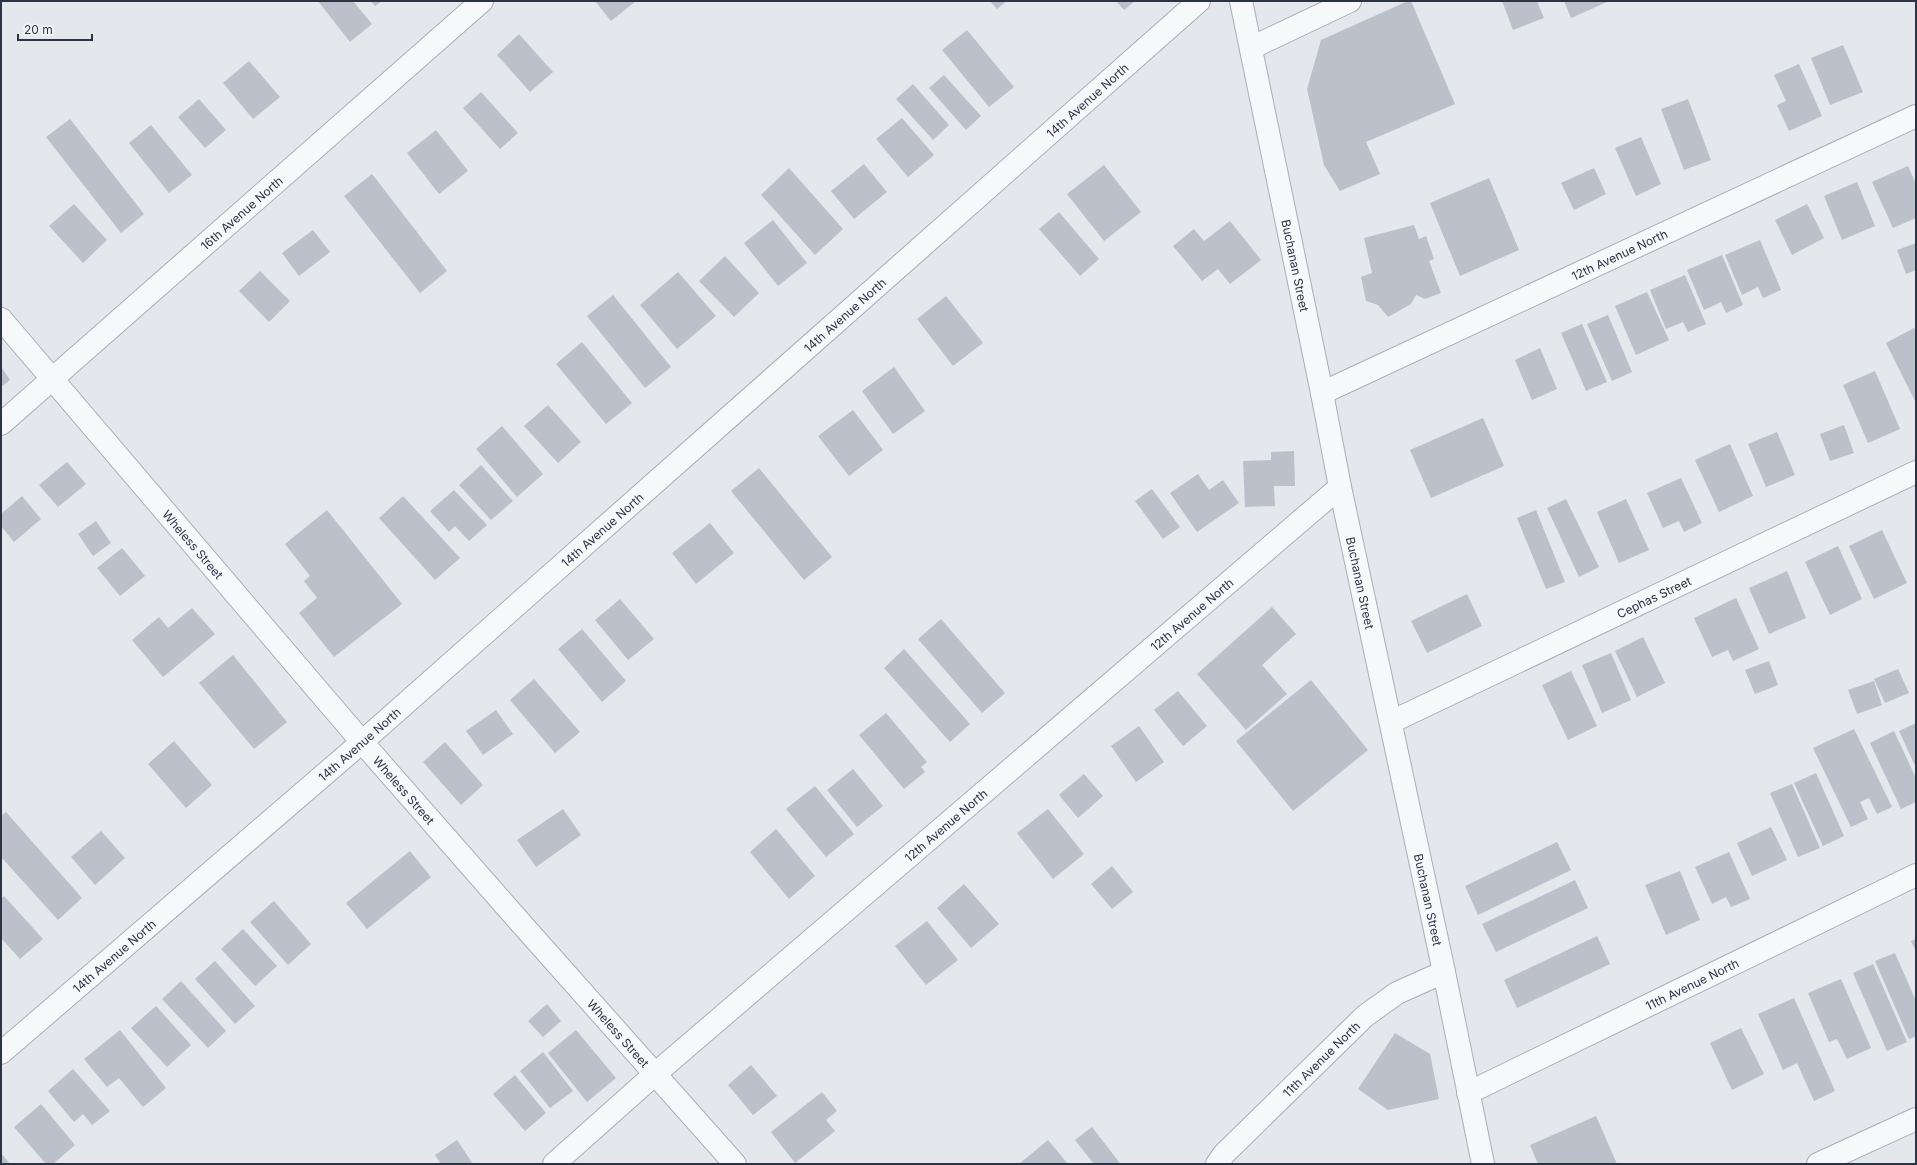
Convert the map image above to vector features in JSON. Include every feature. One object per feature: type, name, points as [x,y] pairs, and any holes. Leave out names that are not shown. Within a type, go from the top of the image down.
[{"type":"street","name":"16th Avenue North","points":[[1,424],[482,1]]},
{"type":"street","name":"14th Avenue North","points":[[1,1053],[362,742],[1199,1]]},
{"type":"street","name":"Buchanan Street","points":[[1241,1],[1340,487],[1444,972],[1483,1164]]},
{"type":"street","points":[[1251,48],[1350,1]]},
{"type":"street","name":"12th Avenue North","points":[[1322,393],[1916,116]]},
{"type":"street","name":"Wheless Street","points":[[1,319],[362,742],[519,922],[735,1164]]},
{"type":"street","name":"Cephas Street","points":[[1391,722],[1916,472]]},
{"type":"street","name":"12th Avenue North","points":[[554,1164],[655,1074],[1340,487]]},
{"type":"street","name":"11th Avenue North","points":[[1468,1093],[1916,875]]},
{"type":"street","name":"11th Avenue North","points":[[1218,1161],[1365,1016],[1397,993],[1444,972]]},
{"type":"street","points":[[1818,1164],[1916,1119]]},
{"type":"building","points":[[318,1],[353,1],[372,24],[350,42]]},
{"type":"building","points":[[371,1],[382,1],[375,6]]},
{"type":"building","points":[[595,1],[636,1],[611,21]]},
{"type":"building","points":[[990,1],[1007,1],[997,9]]},
{"type":"building","points":[[1116,1],[1135,1],[1124,10]]},
{"type":"building","points":[[1411,1],[1455,104],[1366,142],[1380,174],[1340,191],[1324,165],[1307,89],[1321,40]]},
{"type":"building","points":[[1502,1],[1537,1],[1544,18],[1513,30]]},
{"type":"building","points":[[1564,1],[1606,1],[1607,2],[1571,18]]},
{"type":"building","points":[[967,30],[1014,87],[989,107],[942,50]]},
{"type":"building","points":[[519,34],[553,72],[530,92],[497,55]]},
{"type":"building","points":[[1843,45],[1863,92],[1830,105],[1811,58]]},
{"type":"building","points":[[249,61],[280,97],[253,119],[223,83]]},
{"type":"building","points":[[1799,64],[1822,116],[1789,131],[1777,105],[1786,101],[1774,75]]},
{"type":"building","points":[[944,75],[981,116],[966,130],[929,88]]},
{"type":"building","points":[[913,84],[949,125],[933,140],[896,99]]},
{"type":"building","points":[[481,92],[518,133],[500,149],[463,108]]},
{"type":"building","points":[[199,99],[226,130],[205,148],[178,117]]},
{"type":"building","points":[[1688,99],[1711,160],[1684,170],[1661,109]]},
{"type":"building","points":[[902,118],[934,155],[908,177],[876,139]]},
{"type":"building","points":[[70,119],[144,214],[121,233],[46,137]]},
{"type":"building","points":[[151,125],[192,175],[169,193],[129,143]]},
{"type":"building","points":[[436,130],[468,171],[439,194],[407,153]]},
{"type":"building","points":[[1641,137],[1661,184],[1636,196],[1615,148]]},
{"type":"building","points":[[864,164],[887,192],[854,219],[831,191]]},
{"type":"building","points":[[1104,165],[1141,212],[1104,241],[1067,194]]},
{"type":"building","points":[[1908,166],[1916,184],[1916,218],[1893,228],[1872,182]]},
{"type":"building","points":[[789,168],[843,229],[815,255],[761,195]]},
{"type":"building","points":[[1594,168],[1606,194],[1574,210],[1561,183]]},
{"type":"building","points":[[372,174],[447,271],[420,293],[344,196]]},
{"type":"building","points":[[1489,178],[1519,250],[1460,276],[1430,203]]},
{"type":"building","points":[[1857,182],[1875,226],[1842,240],[1824,196]]},
{"type":"building","points":[[74,204],[107,240],[83,263],[49,226]]},
{"type":"building","points":[[1807,204],[1824,238],[1792,255],[1775,220]]},
{"type":"building","points":[[1059,212],[1099,259],[1080,276],[1039,229]]},
{"type":"building","points":[[773,220],[807,263],[778,286],[744,243]]},
{"type":"building","points":[[1230,221],[1261,260],[1230,284],[1218,269],[1202,281],[1173,246],[1194,229],[1204,241]]},
{"type":"building","points":[[1414,225],[1419,239],[1426,236],[1434,259],[1429,261],[1441,293],[1425,299],[1416,295],[1411,304],[1388,317],[1378,305],[1366,301],[1361,277],[1372,273],[1364,238]]},
{"type":"building","points":[[313,230],[330,252],[299,276],[282,253]]},
{"type":"building","points":[[1760,240],[1781,290],[1763,298],[1758,287],[1742,295],[1725,255]]},
{"type":"building","points":[[1916,243],[1916,270],[1906,274],[1897,250]]},
{"type":"building","points":[[1722,255],[1743,305],[1726,313],[1721,302],[1704,310],[1687,270]]},
{"type":"building","points":[[725,256],[759,293],[734,317],[699,281]]},
{"type":"building","points":[[260,271],[290,301],[269,322],[239,291]]},
{"type":"building","points":[[678,272],[716,316],[677,349],[640,305]]},
{"type":"building","points":[[1685,275],[1706,324],[1688,332],[1683,322],[1666,329],[1650,290]]},
{"type":"building","points":[[1647,292],[1669,340],[1636,355],[1615,306]]},
{"type":"building","points":[[613,295],[671,367],[645,388],[587,316]]},
{"type":"building","points":[[946,296],[983,343],[953,366],[917,319]]},
{"type":"building","points":[[1608,315],[1632,372],[1612,381],[1587,324]]},
{"type":"building","points":[[1582,324],[1607,382],[1586,391],[1561,333]]},
{"type":"building","points":[[1914,328],[1916,333],[1916,403],[1886,343]]},
{"type":"building","points":[[582,342],[632,403],[606,424],[556,364]]},
{"type":"building","points":[[1540,348],[1557,389],[1532,400],[1515,360]]},
{"type":"building","points":[[1,367],[10,380],[1,387]]},
{"type":"building","points":[[894,367],[925,411],[893,434],[862,391]]},
{"type":"building","points":[[1875,371],[1900,429],[1868,443],[1843,385]]},
{"type":"building","points":[[548,405],[581,442],[558,463],[524,426]]},
{"type":"building","points":[[853,410],[883,450],[849,476],[818,436]]},
{"type":"building","points":[[1483,418],[1504,466],[1431,498],[1410,450]]},
{"type":"building","points":[[1844,425],[1854,453],[1830,461],[1820,434]]},
{"type":"building","points":[[502,426],[543,474],[517,497],[476,449]]},
{"type":"building","points":[[1777,432],[1795,475],[1766,487],[1748,444]]},
{"type":"building","points":[[1730,444],[1753,496],[1719,512],[1695,460]]},
{"type":"building","points":[[1294,451],[1295,486],[1274,486],[1275,506],[1245,507],[1243,461],[1271,460],[1271,452]]},
{"type":"building","points":[[67,462],[86,484],[58,507],[39,485]]},
{"type":"building","points":[[481,465],[513,501],[491,520],[459,485]]},
{"type":"building","points":[[759,468],[832,557],[804,580],[731,491]]},
{"type":"building","points":[[1198,474],[1209,490],[1223,480],[1239,503],[1197,532],[1170,493]]},
{"type":"building","points":[[1681,478],[1702,523],[1684,532],[1679,521],[1663,528],[1647,493]]},
{"type":"building","points":[[1152,489],[1180,527],[1163,539],[1135,501]]},
{"type":"building","points":[[454,490],[487,525],[469,541],[455,526],[449,532],[430,511]]},
{"type":"building","points":[[22,496],[41,519],[14,542],[1,526],[1,514]]},
{"type":"building","points":[[403,496],[460,558],[435,580],[379,518]]},
{"type":"building","points":[[1566,499],[1599,567],[1579,577],[1547,508]]},
{"type":"building","points":[[1626,499],[1649,550],[1619,563],[1597,512]]},
{"type":"building","points":[[327,510],[402,604],[334,657],[299,613],[317,598],[304,581],[310,576],[285,544]]},
{"type":"building","points":[[1536,510],[1565,582],[1546,589],[1517,518]]},
{"type":"building","points":[[96,521],[111,543],[93,556],[78,534]]},
{"type":"building","points":[[710,523],[734,553],[696,584],[672,553]]},
{"type":"building","points":[[1882,530],[1907,583],[1874,599],[1849,546]]},
{"type":"building","points":[[1838,546],[1862,599],[1830,615],[1805,562]]},
{"type":"building","points":[[122,548],[145,576],[120,596],[97,568]]},
{"type":"building","points":[[1787,571],[1806,618],[1769,634],[1749,588]]},
{"type":"building","points":[[1467,594],[1482,626],[1427,653],[1411,621]]},
{"type":"building","points":[[1736,598],[1759,649],[1733,661],[1728,650],[1712,657],[1694,618]]},
{"type":"building","points":[[620,599],[654,639],[628,660],[595,620]]},
{"type":"building","points":[[1272,607],[1296,634],[1262,665],[1287,694],[1246,730],[1197,674]]},
{"type":"building","points":[[192,608],[215,634],[163,677],[132,640],[159,617],[168,628]]},
{"type":"building","points":[[941,619],[1005,693],[982,713],[918,639]]},
{"type":"building","points":[[582,629],[626,681],[602,702],[558,649]]},
{"type":"building","points":[[1643,637],[1665,683],[1637,697],[1615,651]]},
{"type":"building","points":[[904,649],[970,724],[950,742],[884,668]]},
{"type":"building","points":[[1611,653],[1631,700],[1602,713],[1582,665]]},
{"type":"building","points":[[233,655],[287,722],[254,749],[199,683]]},
{"type":"building","points":[[1769,661],[1778,685],[1755,694],[1745,670]]},
{"type":"building","points":[[1898,669],[1909,693],[1885,703],[1874,679]]},
{"type":"building","points":[[1571,671],[1597,726],[1568,740],[1542,685]]},
{"type":"building","points":[[534,679],[580,732],[555,753],[510,700]]},
{"type":"building","points":[[1311,680],[1368,750],[1293,811],[1236,741]]},
{"type":"building","points":[[1874,681],[1882,705],[1857,714],[1848,690]]},
{"type":"building","points":[[1178,691],[1207,726],[1183,746],[1154,710]]},
{"type":"building","points":[[496,710],[513,734],[483,755],[466,731]]},
{"type":"building","points":[[886,713],[927,762],[921,767],[925,772],[904,789],[859,735]]},
{"type":"building","points":[[1916,723],[1916,768],[1899,731]]},
{"type":"building","points":[[1139,726],[1164,762],[1136,782],[1111,746]]},
{"type":"building","points":[[1854,729],[1892,807],[1877,814],[1869,798],[1860,802],[1868,819],[1851,827],[1813,748]]},
{"type":"building","points":[[1894,731],[1916,778],[1916,802],[1901,809],[1870,743]]},
{"type":"building","points":[[174,741],[212,785],[186,808],[148,764]]},
{"type":"building","points":[[445,742],[483,785],[461,805],[423,762]]},
{"type":"building","points":[[853,769],[883,806],[857,827],[827,790]]},
{"type":"building","points":[[1816,773],[1844,836],[1823,846],[1794,783]]},
{"type":"building","points":[[1084,774],[1103,796],[1078,818],[1059,795]]},
{"type":"building","points":[[1792,784],[1820,848],[1798,857],[1770,793]]},
{"type":"building","points":[[815,786],[854,834],[826,857],[786,809]]},
{"type":"building","points":[[563,809],[581,835],[536,867],[517,840]]},
{"type":"building","points":[[1048,809],[1084,854],[1053,879],[1017,833]]},
{"type":"building","points":[[6,812],[82,898],[58,920],[1,857],[1,816]]},
{"type":"building","points":[[1771,827],[1787,860],[1752,876],[1737,843]]},
{"type":"building","points":[[776,829],[815,876],[789,899],[750,852]]},
{"type":"building","points":[[101,831],[125,858],[95,885],[71,857]]},
{"type":"building","points":[[1557,842],[1571,870],[1478,915],[1465,886]]},
{"type":"building","points":[[410,851],[431,877],[367,929],[346,903]]},
{"type":"building","points":[[1729,852],[1750,899],[1731,907],[1726,897],[1712,904],[1695,867]]},
{"type":"building","points":[[1112,866],[1133,892],[1112,909],[1091,884]]},
{"type":"building","points":[[1680,871],[1700,920],[1666,935],[1645,885]]},
{"type":"building","points":[[1575,880],[1588,908],[1496,952],[1482,924]]},
{"type":"building","points":[[964,884],[999,924],[971,948],[937,908]]},
{"type":"building","points":[[4,896],[43,939],[20,959],[1,938],[1,899]]},
{"type":"building","points":[[274,901],[311,944],[288,965],[250,922]]},
{"type":"building","points":[[927,921],[958,960],[926,985],[895,946]]},
{"type":"building","points":[[243,929],[277,966],[255,986],[221,949]]},
{"type":"building","points":[[1597,936],[1610,964],[1517,1008],[1504,980]]},
{"type":"building","points":[[1916,939],[1916,952],[1911,941]]},
{"type":"building","points":[[1895,953],[1916,1001],[1916,1036],[1909,1039],[1875,961]]},
{"type":"building","points":[[215,961],[255,1006],[235,1024],[195,979]]},
{"type":"building","points":[[1873,964],[1907,1042],[1887,1051],[1853,973]]},
{"type":"building","points":[[1841,979],[1871,1048],[1847,1059],[1837,1039],[1829,1042],[1808,993]]},
{"type":"building","points":[[181,981],[226,1031],[208,1048],[162,999]]},
{"type":"building","points":[[1794,998],[1835,1091],[1814,1101],[1797,1063],[1783,1070],[1758,1014]]},
{"type":"building","points":[[547,1004],[561,1021],[543,1037],[528,1021]]},
{"type":"building","points":[[156,1006],[191,1045],[167,1067],[131,1028]]},
{"type":"building","points":[[1741,1028],[1764,1074],[1732,1090],[1710,1043]]},
{"type":"building","points":[[120,1030],[166,1088],[143,1107],[119,1078],[107,1087],[84,1059]]},
{"type":"building","points":[[576,1030],[616,1078],[587,1102],[548,1053]]},
{"type":"building","points":[[1395,1033],[1430,1054],[1439,1099],[1388,1110],[1358,1089]]},
{"type":"building","points":[[543,1052],[573,1091],[550,1108],[520,1071]]},
{"type":"building","points":[[751,1065],[777,1096],[753,1115],[728,1085]]},
{"type":"building","points":[[73,1069],[110,1111],[92,1125],[83,1114],[74,1122],[48,1091]]},
{"type":"building","points":[[515,1075],[546,1113],[525,1131],[493,1094]]},
{"type":"building","points":[[822,1092],[837,1111],[826,1120],[835,1131],[795,1163],[771,1132]]},
{"type":"building","points":[[41,1104],[75,1145],[53,1164],[46,1164],[14,1127]]},
{"type":"building","points":[[1596,1116],[1617,1164],[1538,1164],[1530,1145]]},
{"type":"building","points":[[1092,1127],[1119,1162],[1117,1164],[1094,1164],[1075,1140]]},
{"type":"building","points":[[457,1140],[473,1164],[441,1164],[435,1155]]},
{"type":"building","points":[[1048,1140],[1068,1164],[1019,1164]]},
{"type":"building","points":[[1,1153],[10,1164],[1,1164]]}]
